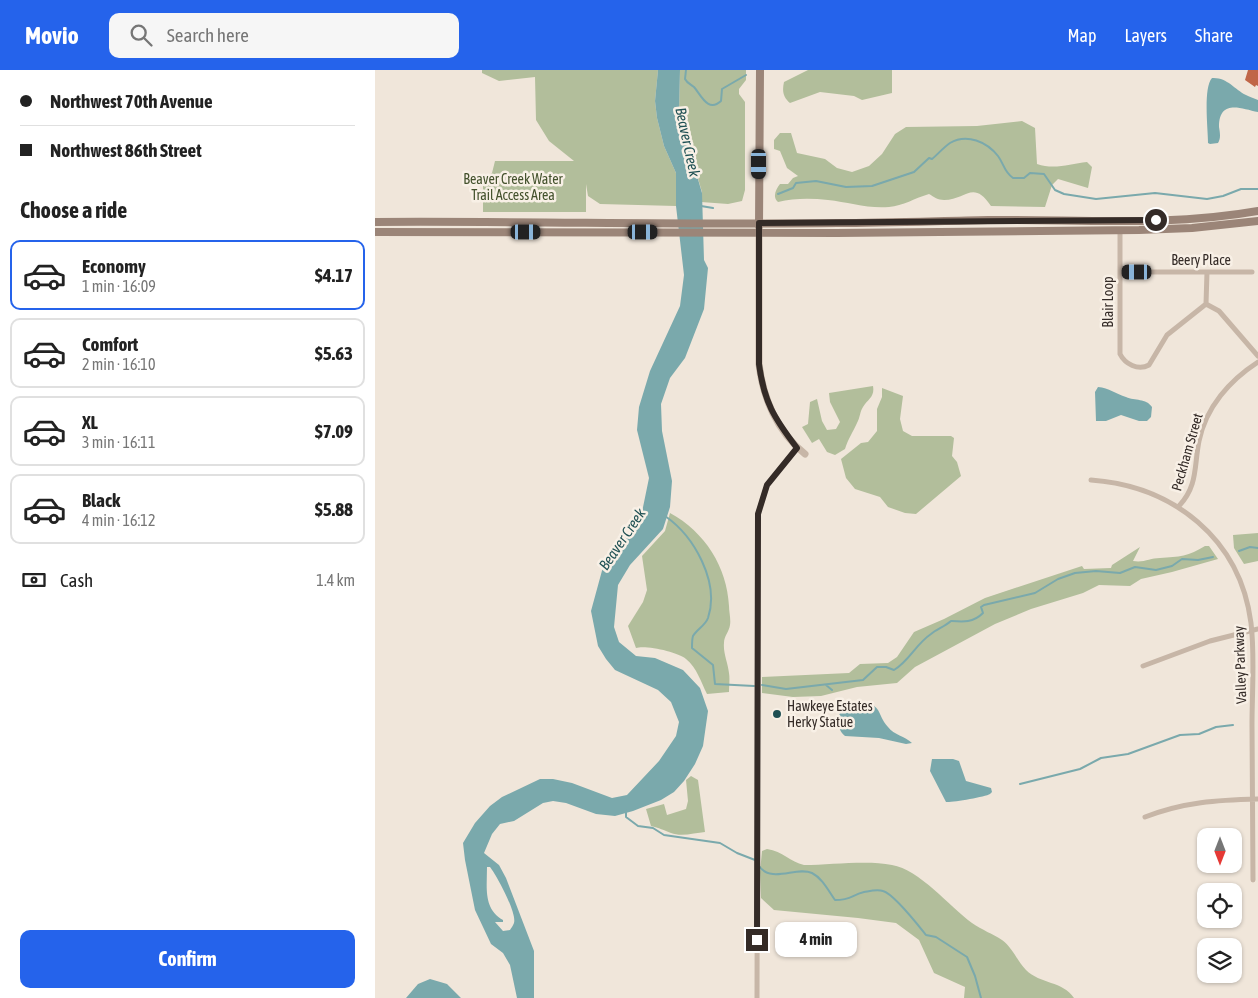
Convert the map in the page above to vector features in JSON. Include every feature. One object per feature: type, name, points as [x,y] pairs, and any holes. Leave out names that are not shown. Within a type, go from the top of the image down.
[{"type":"main road","points":[[759,227],[760,70]]},
{"type":"main road","points":[[375,232],[720,232],[759,227],[1009,220],[1192,219],[1258,211]]},
{"type":"main road","points":[[375,222],[720,222],[759,227],[836,232],[1174,229],[1258,221]]},
{"type":"street","points":[[1009,220],[1009,230]]},
{"type":"street","points":[[759,227],[759,364],[762,384],[772,413],[797,448],[805,454]]},
{"type":"street","name":"Blair Loop","points":[[1120,230],[1120,354],[1123,360],[1135,367],[1145,368],[1149,365],[1167,336],[1207,304]]},
{"type":"street","name":"Beery Place","points":[[1119,272],[1252,272]]},
{"type":"street","points":[[1207,272],[1207,304],[1219,312],[1258,356]]},
{"type":"street","name":"Peckham Street","points":[[1179,506],[1185,500],[1191,486],[1196,468],[1199,441],[1213,405],[1231,382],[1258,362]]},
{"type":"street","points":[[757,998],[758,514],[767,485],[797,448]]},
{"type":"street","name":"Valley Parkway","points":[[1091,480],[1130,485],[1149,491],[1179,506],[1213,536],[1230,561],[1243,592],[1251,631],[1255,799],[1253,880]]},
{"type":"street","points":[[1143,666],[1210,641],[1258,629]]},
{"type":"street","points":[[1145,816],[1196,802],[1245,798],[1255,799]]},
{"type":"green space","name":"Beaver Creek Water Trail Access Area","points":[[482,70],[658,70],[655,101],[657,118],[664,146],[676,173],[676,206],[600,204],[588,196],[586,184],[586,212],[483,212],[483,180],[492,173],[495,161],[574,161],[549,141],[536,120],[535,77],[499,81],[482,73]]},
{"type":"green space","points":[[680,70],[746,70],[746,80],[739,89],[739,94],[745,102],[745,190],[742,201],[728,204],[701,202],[702,192],[679,114]]},
{"type":"green space","points":[[808,70],[892,70],[892,93],[862,100],[854,96],[820,92],[790,103],[784,94],[784,82]]},
{"type":"green space","points":[[1022,121],[1035,128],[1037,164],[1056,167],[1087,162],[1092,167],[1088,188],[1058,179],[1052,185],[1045,207],[991,206],[985,198],[974,192],[944,200],[929,194],[889,207],[815,199],[796,199],[778,202],[775,198],[780,184],[788,184],[793,178],[798,176],[787,168],[780,151],[774,149],[774,140],[780,133],[791,133],[797,153],[825,159],[837,168],[852,172],[869,166],[882,154],[895,134],[906,127],[977,126]]},
{"type":"green space","points":[[873,386],[872,395],[862,409],[845,449],[835,455],[827,452],[819,439],[812,443],[802,427],[808,424],[810,402],[817,399],[822,421],[827,430],[836,429],[840,422],[830,402],[829,393]]},
{"type":"green space","points":[[882,388],[903,396],[900,419],[903,431],[912,436],[951,436],[954,438],[952,456],[957,462],[961,476],[916,514],[905,513],[888,507],[880,497],[855,489],[846,478],[841,459],[861,443],[868,442],[877,431],[877,409],[882,397]]},
{"type":"green space","points":[[670,513],[683,521],[704,540],[719,564],[724,578],[730,620],[724,641],[729,675],[729,692],[707,694],[693,667],[682,656],[654,648],[636,648],[628,626],[643,602],[647,590],[642,556],[665,531]]},
{"type":"green space","points":[[1258,533],[1258,561],[1244,564],[1234,548],[1233,535]]},
{"type":"green space","points":[[1209,546],[1218,559],[1141,579],[1130,586],[1099,585],[1083,593],[1031,609],[995,624],[915,667],[897,683],[857,687],[821,696],[793,697],[762,693],[762,677],[849,673],[860,664],[888,663],[897,657],[914,632],[985,598],[1082,566],[1084,569],[1111,568],[1112,565],[1140,547],[1133,561],[1184,555]]},
{"type":"green space","points":[[691,776],[698,780],[705,832],[679,835],[651,826],[646,809],[664,804],[667,815],[686,809],[688,801],[686,780]]},
{"type":"green space","points":[[767,849],[778,852],[804,865],[872,863],[902,868],[923,881],[972,923],[1002,940],[1032,975],[1064,988],[1074,998],[964,998],[965,987],[934,973],[919,940],[896,923],[774,910],[761,898],[760,872],[762,851]]},
{"type":"water","points":[[658,70],[680,70],[679,114],[702,193],[704,260],[708,268],[704,309],[685,358],[670,378],[661,404],[662,431],[672,481],[670,507],[663,529],[630,565],[618,585],[614,627],[619,642],[636,656],[655,658],[683,670],[700,688],[708,711],[703,746],[695,764],[684,781],[674,792],[661,800],[615,816],[596,814],[566,803],[553,801],[543,803],[514,821],[500,824],[492,834],[484,853],[499,865],[506,878],[534,951],[534,998],[517,998],[510,965],[503,953],[491,944],[475,910],[463,843],[475,823],[490,806],[502,797],[540,779],[553,779],[572,783],[612,798],[627,795],[659,761],[676,736],[679,722],[671,702],[658,690],[615,670],[606,659],[598,646],[591,611],[603,567],[614,548],[628,535],[641,517],[649,478],[637,430],[639,407],[650,371],[680,306],[684,275],[676,206],[676,173],[664,146],[655,101]],"holes":[[[487,867],[490,867],[513,911],[514,923],[510,930],[503,931],[495,922],[503,922],[503,920],[492,910],[489,904],[487,897]]]},
{"type":"water","points":[[1212,78],[1222,79],[1242,93],[1258,100],[1258,112],[1232,107],[1227,109],[1220,118],[1219,141],[1218,143],[1210,144],[1208,143],[1207,99],[1209,83]]},
{"type":"water","points":[[1098,387],[1147,402],[1152,407],[1151,417],[1147,421],[1139,421],[1121,415],[1106,421],[1096,421],[1095,392]]},
{"type":"water","points":[[860,702],[873,705],[879,711],[890,730],[912,743],[906,744],[879,738],[845,736],[839,726],[841,711],[843,707]]},
{"type":"water","points":[[932,759],[953,759],[959,761],[966,781],[991,788],[992,792],[975,798],[946,802],[930,771]]},
{"type":"water","points":[[430,979],[447,984],[461,998],[406,998],[418,984]]},
{"type":"building","points":[[1248,70],[1258,70],[1258,86],[1256,85],[1255,87],[1245,80]]},
{"type":"waterway","points":[[686,70],[685,79],[694,87],[705,102],[712,105],[721,101],[722,89],[746,75]]},
{"type":"waterway","points":[[778,194],[793,188],[796,183],[816,181],[846,187],[872,186],[914,172],[929,158],[932,159],[945,146],[956,140],[963,139],[976,140],[988,147],[998,156],[1006,171],[1013,178],[1024,178],[1030,173],[1044,174],[1055,190],[1064,194],[1096,199],[1155,193],[1207,199],[1223,196],[1241,189],[1258,189]]},
{"type":"waterway","points":[[701,206],[713,208]]},
{"type":"waterway","points":[[665,516],[686,535],[702,561],[707,575],[711,604],[708,618],[693,636],[692,648],[713,665],[715,684],[754,686]]},
{"type":"waterway","points":[[1239,551],[1250,547],[1258,548]]},
{"type":"waterway","points":[[762,685],[786,689],[863,680],[877,667],[886,667],[894,670],[926,638],[951,621],[964,622],[972,620],[983,613],[981,607],[984,605],[1035,593],[1058,579],[1075,573],[1096,571],[1120,573],[1135,567],[1156,570],[1172,566],[1182,559],[1198,560],[1213,557]]},
{"type":"waterway","points":[[826,685],[832,690]]},
{"type":"waterway","points":[[1020,784],[1080,769],[1101,758],[1128,754],[1180,735],[1199,734],[1216,727],[1233,725]]},
{"type":"waterway","points":[[626,810],[626,817],[638,826],[653,828],[664,835],[720,843],[737,853],[755,860]]},
{"type":"waterway","points":[[759,866],[771,874],[799,871],[812,873],[822,881],[835,900],[845,899],[873,890],[881,890],[888,893],[906,910],[926,935],[936,937],[967,957],[981,998]]},
{"type":"place","name":"Hawkeye Estates Herky Statue","points":[[777,714]]},
{"type":"route","points":[[757,940],[758,514],[767,485],[797,448],[772,413],[762,384],[759,364],[759,223],[1156,220]]},
{"type":"water label","name":"Beaver Creek","points":[[688,142]]},
{"type":"water label","name":"Beaver Creek","points":[[622,539]]}]
